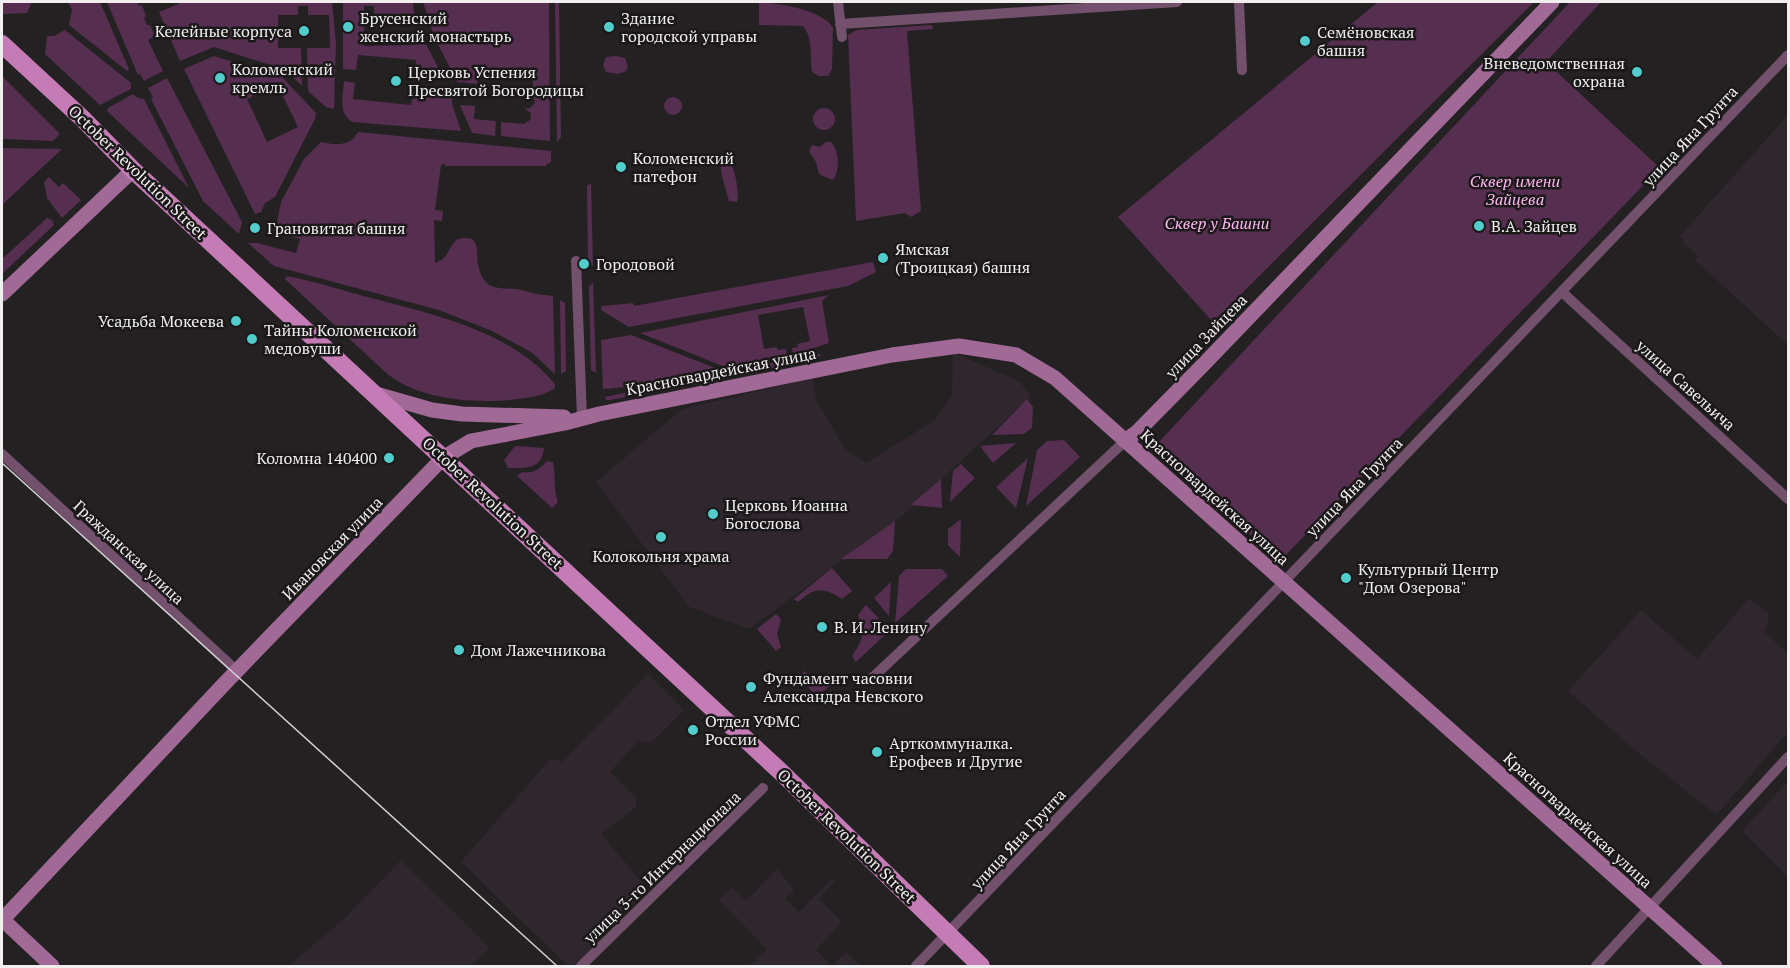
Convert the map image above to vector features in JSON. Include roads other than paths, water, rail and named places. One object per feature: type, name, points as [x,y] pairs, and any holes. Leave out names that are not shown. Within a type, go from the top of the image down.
[{"type":"main road","name":"October Revolution Street","points":[[2,44],[82,118],[133,170],[773,765],[981,966]]},
{"type":"street","points":[[838,2],[842,37]]},
{"type":"street","points":[[840,24],[1177,2]]},
{"type":"street","points":[[1239,2],[1242,70]]},
{"type":"street","name":"улица Зайцева","points":[[871,679],[1137,432],[1552,2]]},
{"type":"street","name":"улица Яна Грунта","points":[[916,966],[1563,293],[1788,55]]},
{"type":"street","points":[[2,294],[133,170]]},
{"type":"street","points":[[376,394],[432,410],[462,414],[582,418],[576,261]]},
{"type":"street","name":"улица Савельича","points":[[1563,293],[1788,499]]},
{"type":"street","name":"Красногвардейская улица","points":[[582,418],[892,355],[959,346],[1016,355],[1055,378],[1715,966]]},
{"type":"street","name":"Ивановская улица","points":[[2,920],[237,671],[443,458],[471,441],[582,418]]},
{"type":"street","name":"Гражданская улица","points":[[2,454],[237,671]]},
{"type":"street","points":[[1596,966],[1788,757]]},
{"type":"street","name":"улица 3-го Интернационала","points":[[581,966],[763,788]]},
{"type":"street","points":[[2,920],[52,966]]},
{"type":"tram line","points":[[2,463],[557,966]]},
{"type":"place","name":"Брусенский женский монастырь","points":[[348,27]]},
{"type":"place","name":"Здание городской управы","points":[[609,27]]},
{"type":"place","name":"Келейные корпуса","points":[[304,31]]},
{"type":"place","name":"Семёновская башня","points":[[1305,41]]},
{"type":"place","name":"Вневедомственная охрана","points":[[1637,72]]},
{"type":"place","name":"Коломенский кремль","points":[[220,78]]},
{"type":"place","name":"Церковь Успения Пресвятой Богородицы","points":[[396,81]]},
{"type":"place","name":"Коломенский патефон","points":[[621,167]]},
{"type":"place","name":"В.А. Зайцев","points":[[1479,226]]},
{"type":"place","name":"Грановитая башня","points":[[255,228]]},
{"type":"place","name":"Ямская (Троицкая) башня","points":[[883,258]]},
{"type":"place","name":"Городовой","points":[[584,264]]},
{"type":"place","name":"Усадьба Мокеева","points":[[236,321]]},
{"type":"place","name":"Тайны Коломенской медовуши","points":[[252,339]]},
{"type":"place","name":"Коломна 140400","points":[[389,458]]},
{"type":"place","name":"Церковь Иоанна Богослова","points":[[713,514]]},
{"type":"place","name":"Колокольня храма","points":[[661,537]]},
{"type":"place","name":"Культурный Центр \"Дом Озерова\"","points":[[1346,578]]},
{"type":"place","name":"В. И. Ленину","points":[[822,627]]},
{"type":"place","name":"Дом Лажечникова","points":[[459,650]]},
{"type":"place","name":"Фундамент часовни Александра Невского","points":[[751,687]]},
{"type":"place","name":"Отдел УФМС России","points":[[693,730]]},
{"type":"place","name":"Арткоммуналка. Ерофеев и Другие","points":[[877,752]]},
{"type":"park label","name":"Сквер имени Зайцева","points":[[1515,190]]},
{"type":"park label","name":"Сквер у Башни","points":[[1217,223]]}]
